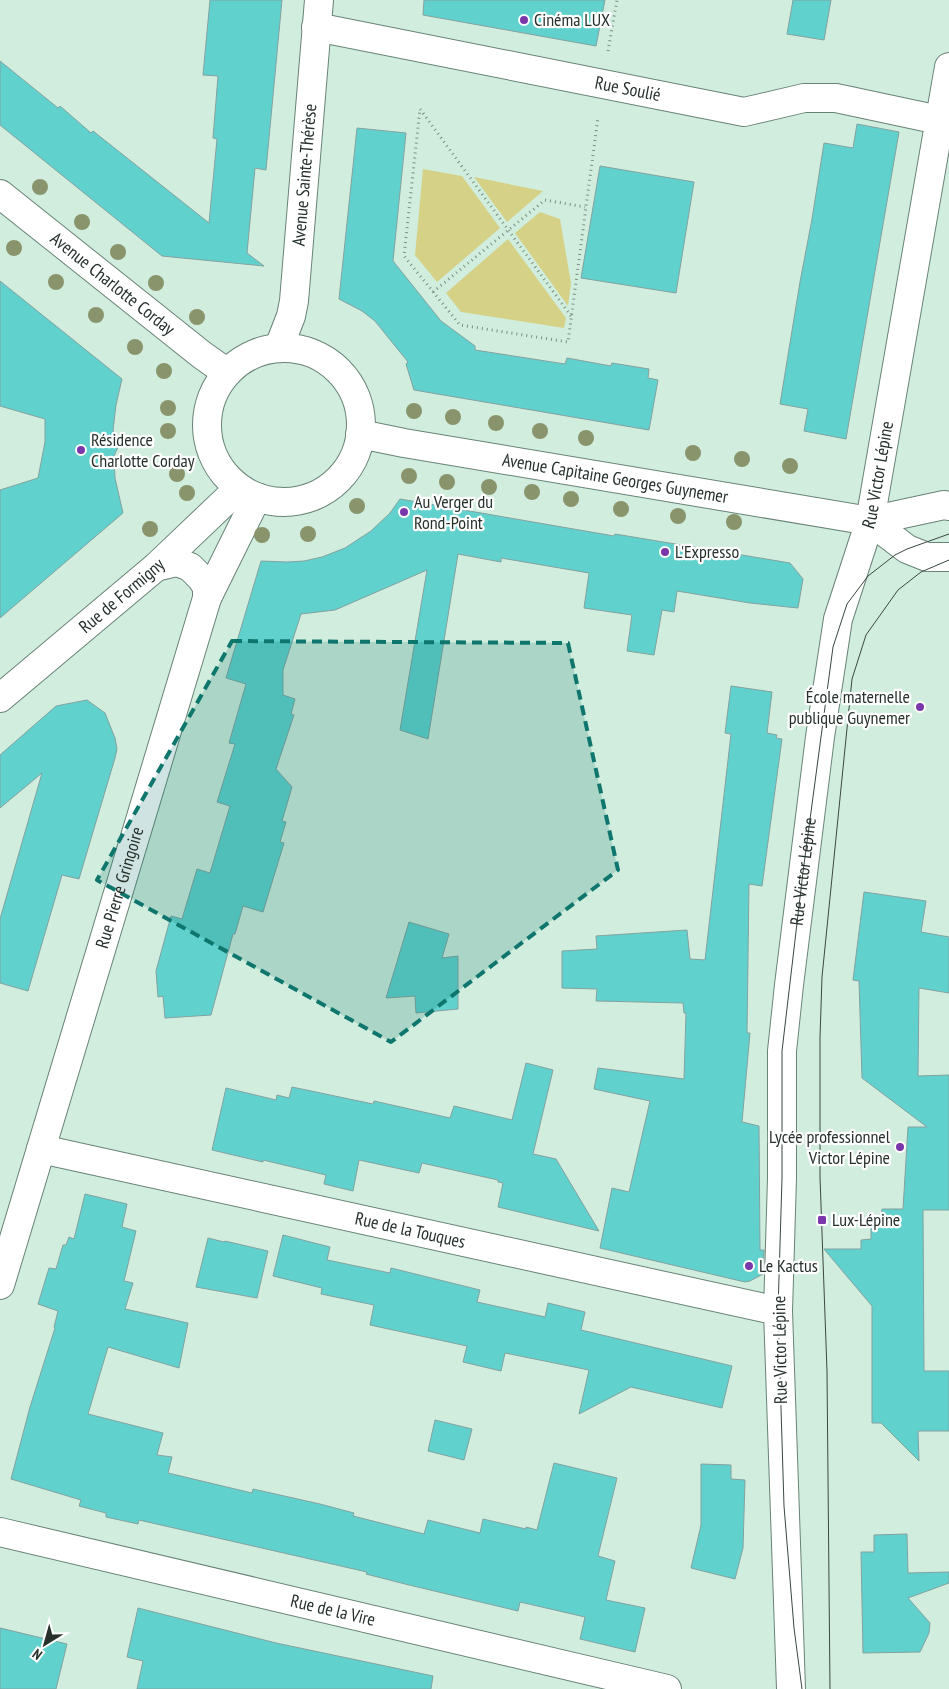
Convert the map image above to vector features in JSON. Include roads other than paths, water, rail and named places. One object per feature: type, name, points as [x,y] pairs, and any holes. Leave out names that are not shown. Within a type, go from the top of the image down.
[{"type":"street","name":"Avenue Sainte-Thérèse","points":[[279,347],[294,301],[318,0]]},
{"type":"street","name":"Rue Soulié","points":[[316,27],[744,112],[804,98],[836,98],[939,120]]},
{"type":"street","name":"Rue Victor Lépine","points":[[791,1689],[778,1312],[782,1178],[782,1051],[820,737],[838,619],[870,521],[949,67]]},
{"type":"street","name":"Avenue Charlotte Corday","points":[[0,194],[226,372]]},
{"type":"street","points":[[279,347],[300,349],[320,356],[338,368],[350,385],[359,404],[360,434],[358,447],[350,466],[336,482],[318,494],[299,500],[277,502],[248,492],[226,475],[215,461],[209,444],[206,426],[208,407],[214,390],[226,372],[240,360],[259,351],[279,347]]},
{"type":"street","name":"Avenue Capitaine Georges Guynemer","points":[[360,434],[392,441],[870,521],[944,505],[949,506]]},
{"type":"street","name":"Rue de Formigny","points":[[0,698],[156,566],[248,492]]},
{"type":"street","name":"Rue Pierre Gringoire","points":[[0,1285],[207,598],[248,492]]},
{"type":"street","name":"Avenue Capitaine Georges Guynemer","points":[[870,521],[907,549],[927,557],[949,557]]},
{"type":"street","points":[[156,566],[177,562],[190,567],[207,587],[207,598]]},
{"type":"street","name":"Rue de la Touques","points":[[42,1149],[778,1312]]},
{"type":"street","name":"Rue de la Vire","points":[[0,1532],[666,1689]]},
{"type":"tram line","points":[[802,1689],[794,1628],[784,1506],[778,1311],[782,1178],[782,1051],[803,872],[833,647],[847,604],[868,576],[895,555],[949,534]]},
{"type":"tram line","points":[[830,1689],[827,1371],[820,1177],[820,1038],[822,977],[852,679],[866,635],[898,590],[921,572],[949,560]]},
{"type":"place","name":"Cinéma LUX","points":[[524,20]]},
{"type":"place","name":"Résidence Charlotte Corday","points":[[81,450]]},
{"type":"place","name":"Au Verger du Rond-Point","points":[[404,512]]},
{"type":"place","name":"L'Expresso","points":[[665,552]]},
{"type":"place","name":"École maternelle publique Guynemer","points":[[920,707]]},
{"type":"place","name":"Lycée professionnel Victor Lépine","points":[[900,1147]]},
{"type":"place","name":"Lux-Lépine","points":[[822,1220]]},
{"type":"place","name":"Le Kactus","points":[[749,1266]]}]
